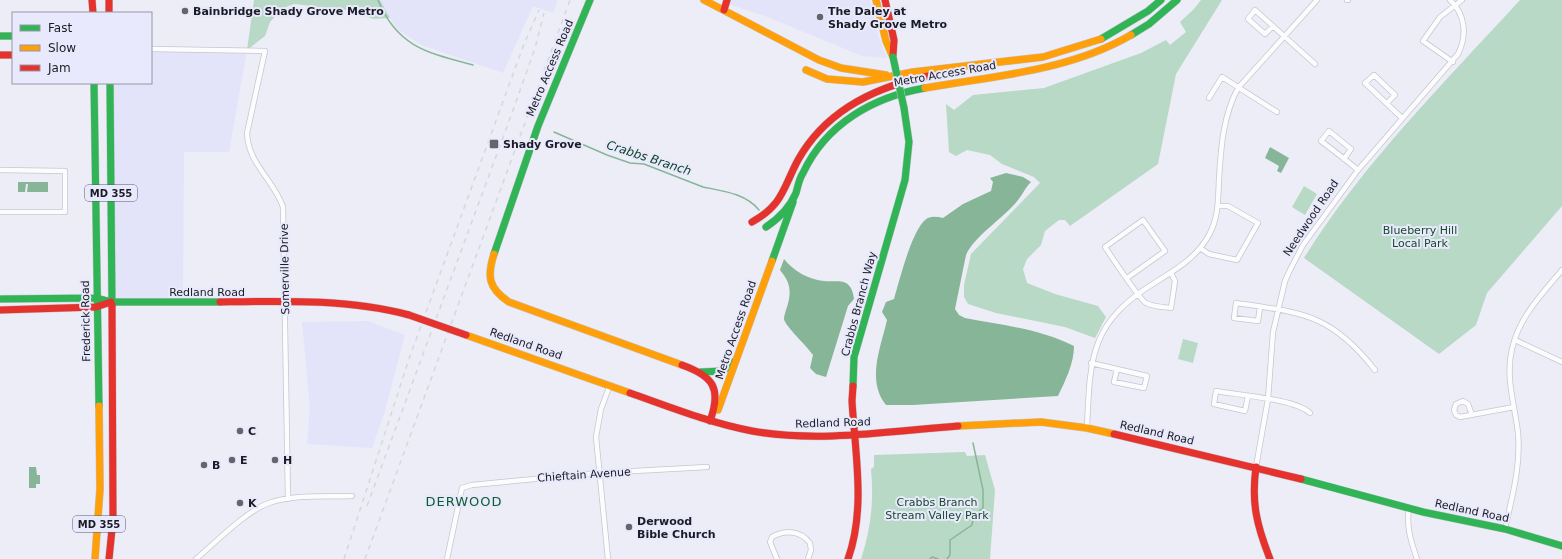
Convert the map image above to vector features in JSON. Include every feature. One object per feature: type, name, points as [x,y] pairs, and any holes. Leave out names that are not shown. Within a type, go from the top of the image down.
[{"type":"main road","points":[[92,0],[93,12]]},
{"type":"main road","points":[[109,0],[109,12]]},
{"type":"main road","name":"Metro Access Road","points":[[590,0],[538,126],[489,269],[490,281],[495,290],[504,299],[515,305],[701,372],[710,380],[716,395],[713,421]]},
{"type":"main road","name":"Metro Access Road","points":[[704,0],[830,65],[864,73],[892,76],[1022,60],[1058,53],[1083,46],[1102,38],[1131,22],[1161,0]]},
{"type":"main road","points":[[711,4],[719,0]]},
{"type":"main road","points":[[724,10],[727,0]]},
{"type":"main road","name":"Crabbs Branch Way","points":[[848,559],[853,545],[857,520],[858,490],[852,401],[854,357],[905,180],[908,164],[908,124],[893,57],[886,41],[876,0]]},
{"type":"main road","name":"Crabbs Branch Way","points":[[885,0],[894,40],[893,57]]},
{"type":"main road","points":[[1131,22],[1154,0]]},
{"type":"main road","name":"Metro Access Road","points":[[713,421],[803,171],[824,140],[842,122],[889,95],[1056,66],[1108,48],[1157,19],[1177,0]]},
{"type":"main road","points":[[0,36],[12,36]]},
{"type":"main road","points":[[0,55],[12,55]]},
{"type":"main road","points":[[752,222],[764,216],[776,205],[784,192],[804,150],[823,127],[836,114],[865,95],[893,83],[918,78],[967,72],[1022,60]]},
{"type":"main road","points":[[806,70],[818,76],[839,81],[863,82],[892,76]]},
{"type":"main road","name":"Frederick Road","points":[[94,84],[96,307],[100,489],[95,559]]},
{"type":"main road","name":"MD 355","points":[[109,559],[113,519],[110,84]]},
{"type":"main road","points":[[766,226],[780,215],[795,196]]},
{"type":"main road","points":[[0,299],[96,298],[111,302]]},
{"type":"main road","points":[[0,310],[96,307],[111,302]]},
{"type":"main road","name":"Redland Road","points":[[111,302],[286,302],[364,305],[409,315],[713,421],[753,431],[786,435],[816,436],[997,423],[1041,422],[1087,428],[1256,468],[1409,508],[1505,529],[1562,546]]},
{"type":"main road","points":[[701,372],[723,371],[732,365],[737,357]]},
{"type":"main road","name":"Needwood Road","points":[[1256,468],[1252,491],[1253,511],[1270,559]]},
{"type":"street","points":[[1087,428],[1091,363],[1099,339],[1113,315],[1138,293],[1171,273],[1188,260],[1200,248],[1214,224],[1218,206],[1222,143],[1226,118],[1231,102],[1238,88],[1317,0]]},
{"type":"street","name":"Needwood Road","points":[[1256,468],[1268,399],[1273,332],[1288,276],[1303,245],[1358,170],[1452,62],[1463,44],[1464,36],[1461,13],[1455,4],[1450,0]]},
{"type":"street","points":[[1452,62],[1423,41],[1440,17],[1462,0]]},
{"type":"street","points":[[1273,26],[1265,34],[1248,19],[1255,10],[1273,26],[1315,64]]},
{"type":"street","name":"Somerville Drive","points":[[152,49],[265,51],[247,133],[247,141],[256,164],[280,198],[283,207],[286,302],[288,499]]},
{"type":"street","points":[[1387,103],[1395,95],[1374,75],[1365,83],[1402,118]]},
{"type":"street","points":[[1209,98],[1222,77],[1277,112]]},
{"type":"street","points":[[1344,159],[1351,149],[1329,131],[1321,141],[1358,170]]},
{"type":"street","points":[[0,170],[65,171],[65,212],[0,212]]},
{"type":"street","points":[[1200,248],[1209,254],[1237,260],[1258,223],[1228,206],[1218,206]]},
{"type":"street","points":[[1127,278],[1165,251],[1143,220],[1105,247],[1127,278],[1146,303],[1171,308],[1175,281],[1171,273]]},
{"type":"street","points":[[1505,529],[1518,475],[1518,432],[1509,370],[1512,349],[1519,328],[1530,308],[1562,270]]},
{"type":"street","points":[[1260,307],[1258,321],[1234,318],[1236,303],[1278,309],[1311,317],[1331,326],[1352,343],[1375,370]]},
{"type":"street","points":[[1515,340],[1562,362]]},
{"type":"street","points":[[1091,363],[1117,369],[1147,376],[1144,388],[1114,382],[1117,369]]},
{"type":"street","points":[[608,559],[598,473],[596,430],[610,385]]},
{"type":"street","points":[[1248,396],[1246,411],[1214,404],[1216,391],[1268,399],[1296,404],[1305,408],[1310,413]]},
{"type":"street","points":[[1472,415],[1514,407]]},
{"type":"street","name":"Chieftain Avenue","points":[[447,559],[462,488],[472,485],[598,473],[707,467]]},
{"type":"street","points":[[196,559],[255,510],[270,503],[288,499],[352,496]]},
{"type":"street","points":[[1409,508],[1407,524],[1410,539],[1417,559]]},
{"type":"street","points":[[777,559],[770,542],[772,537],[790,532],[800,534],[810,543],[811,550],[808,559]]},
{"type":"shaded area","points":[[380,0],[558,0],[553,13],[533,6],[503,73],[421,45],[396,28]]},
{"type":"shaded area","points":[[730,0],[870,0],[878,35],[887,58],[862,56],[765,16],[728,4]]},
{"type":"shaded area","points":[[152,49],[247,50],[229,152],[184,152],[183,303],[111,305],[110,84],[152,84]]},
{"type":"shaded area","points":[[1270,147],[1289,158],[1281,173],[1277,171],[1279,166],[1265,158]]},
{"type":"shaded area","points":[[1006,173],[1023,177],[1031,182],[1012,207],[982,234],[970,248],[966,255],[955,309],[959,315],[965,318],[1007,325],[1048,335],[1074,346],[1071,366],[1058,396],[913,405],[886,405],[880,395],[876,374],[879,352],[887,320],[882,312],[886,302],[894,299],[907,255],[917,231],[922,223],[928,218],[943,218],[963,204],[991,191],[993,182],[990,178]]},
{"type":"shaded area","points":[[18,182],[48,182],[48,192],[27,192],[28,184],[26,184],[25,192],[18,192]]},
{"type":"shaded area","points":[[784,259],[797,271],[808,277],[819,280],[844,282],[850,286],[853,292],[854,299],[848,306],[826,377],[816,374],[810,368],[813,355],[785,322],[784,319],[790,291],[788,283],[780,270]]},
{"type":"shaded area","points":[[368,321],[405,335],[384,414],[372,448],[307,444],[310,408],[302,322]]},
{"type":"shaded area","points":[[29,467],[36,467],[37,475],[40,475],[40,484],[36,484],[36,488],[29,488]]},
{"type":"green space","points":[[254,0],[380,0],[390,18],[374,19],[347,10],[294,4],[283,8],[270,22],[265,36],[247,50]]},
{"type":"green space","points":[[1201,0],[1222,0],[1176,74],[1158,164],[1070,226],[1065,220],[1059,220],[1045,231],[1041,245],[1027,259],[1023,269],[1027,283],[1055,294],[1098,306],[1106,317],[1095,338],[1065,327],[996,313],[968,304],[964,297],[964,285],[971,254],[1040,183],[1034,177],[1002,164],[990,155],[967,150],[956,156],[949,152],[946,104],[954,110],[973,95],[1044,88],[1141,53],[1166,40],[1170,45],[1186,32],[1180,22]]},
{"type":"green space","name":"Blueberry Hill Local Park","points":[[1520,0],[1562,0],[1562,206],[1487,293],[1476,325],[1439,354],[1304,258],[1352,189],[1379,156],[1434,93]]},
{"type":"green space","points":[[1304,186],[1317,194],[1305,215],[1292,207]]},
{"type":"green space","points":[[1183,339],[1198,343],[1193,363],[1178,359]]},
{"type":"green space","name":"Crabbs Branch Stream Valley Park","points":[[965,452],[967,456],[985,455],[995,490],[990,559],[861,559],[871,515],[871,469],[874,467],[874,455]]},
{"type":"waterway","name":"Crabbs Branch","points":[[378,0],[386,16],[395,28],[416,46],[428,52],[473,65]]},
{"type":"waterway","name":"Crabbs Branch","points":[[554,132],[607,155],[630,163],[644,164],[703,187],[740,196],[753,204],[759,210]]},
{"type":"waterway","name":"Crabbs Branch","points":[[947,559],[950,555],[950,540],[972,525],[974,515],[983,508],[983,490],[973,443]]},
{"type":"waterway","name":"Crabbs Branch","points":[[930,559],[932,557],[938,559]]},
{"type":"railway","points":[[365,559],[570,0]]},
{"type":"railway","points":[[344,559],[410,356],[524,44],[539,10]]},
{"type":"railway","points":[[367,506],[512,113],[535,48],[544,13]]},
{"type":"traffic: fast","points":[[494,254],[538,126],[590,0]]},
{"type":"traffic: fast","points":[[1101,39],[1148,11],[1161,0]]},
{"type":"traffic: fast","points":[[1131,35],[1149,24],[1177,0]]},
{"type":"traffic: fast","points":[[0,36],[12,36]]},
{"type":"traffic: fast","points":[[893,57],[904,108]]},
{"type":"traffic: fast","points":[[94,84],[99,406]]},
{"type":"traffic: fast","points":[[110,84],[112,305]]},
{"type":"traffic: fast","points":[[766,227],[787,208],[796,193],[800,178],[813,156],[824,140],[838,127],[853,116],[887,98],[925,88]]},
{"type":"traffic: fast","points":[[853,386],[854,357],[905,180],[909,142],[904,108]]},
{"type":"traffic: fast","points":[[772,261],[793,202]]},
{"type":"traffic: fast","points":[[0,299],[96,298],[111,302],[220,302]]},
{"type":"traffic: fast","points":[[701,372],[723,371],[735,361]]},
{"type":"traffic: fast","points":[[1301,479],[1423,512],[1505,529],[1562,546]]},
{"type":"traffic: slow","points":[[704,0],[819,60],[841,68],[886,75]]},
{"type":"traffic: slow","points":[[876,0],[886,41],[893,57]]},
{"type":"traffic: slow","points":[[925,88],[1004,75],[1057,64],[1082,57],[1131,35]]},
{"type":"traffic: slow","points":[[806,70],[827,79],[863,82],[913,72],[1043,57],[1101,39]]},
{"type":"traffic: slow","points":[[494,254],[490,269],[491,281],[497,292],[509,302],[682,365]]},
{"type":"traffic: slow","points":[[718,410],[772,261]]},
{"type":"traffic: slow","points":[[466,335],[630,393]]},
{"type":"traffic: slow","points":[[95,559],[100,489],[99,406]]},
{"type":"traffic: slow","points":[[958,426],[1041,422],[1087,428],[1114,434]]},
{"type":"traffic: jam","points":[[92,0],[93,12]]},
{"type":"traffic: jam","points":[[109,0],[109,12]]},
{"type":"traffic: jam","points":[[724,10],[727,0]]},
{"type":"traffic: jam","points":[[885,0],[894,40],[893,55]]},
{"type":"traffic: jam","points":[[0,55],[12,55]]},
{"type":"traffic: jam","points":[[752,222],[762,216],[776,202],[809,142],[837,114],[871,94],[889,87],[928,76]]},
{"type":"traffic: jam","points":[[0,310],[96,307],[111,302]]},
{"type":"traffic: jam","points":[[220,302],[316,302],[363,306],[409,315]]},
{"type":"traffic: jam","points":[[109,559],[113,519],[112,305]]},
{"type":"traffic: jam","points":[[409,315],[466,335]]},
{"type":"traffic: jam","points":[[682,365],[701,374],[708,379],[712,385],[715,392],[715,400],[714,410],[710,421]]},
{"type":"traffic: jam","points":[[848,559],[857,521],[858,501],[857,461],[852,401],[853,386]]},
{"type":"traffic: jam","points":[[630,393],[721,424],[752,431],[777,434],[803,436],[855,435],[958,426]]},
{"type":"traffic: jam","points":[[1114,434],[1301,479]]},
{"type":"traffic: jam","points":[[1256,467],[1254,492],[1256,514],[1270,559]]},
{"type":"place","name":"Bainbridge Shady Grove Metro","points":[[185,11]]},
{"type":"place","name":"The Daley at Shady Grove Metro","points":[[820,17]]},
{"type":"place","name":"Shady Grove","points":[[494,144]]},
{"type":"place","name":"C","points":[[240,431]]},
{"type":"place","name":"E","points":[[232,460]]},
{"type":"place","name":"H","points":[[275,460]]},
{"type":"place","name":"B","points":[[204,465]]},
{"type":"place","name":"K","points":[[240,503]]},
{"type":"place","name":"Derwood Bible Church","points":[[629,527]]},
{"type":"district","name":"DERWOOD","points":[[464,501]]}]
